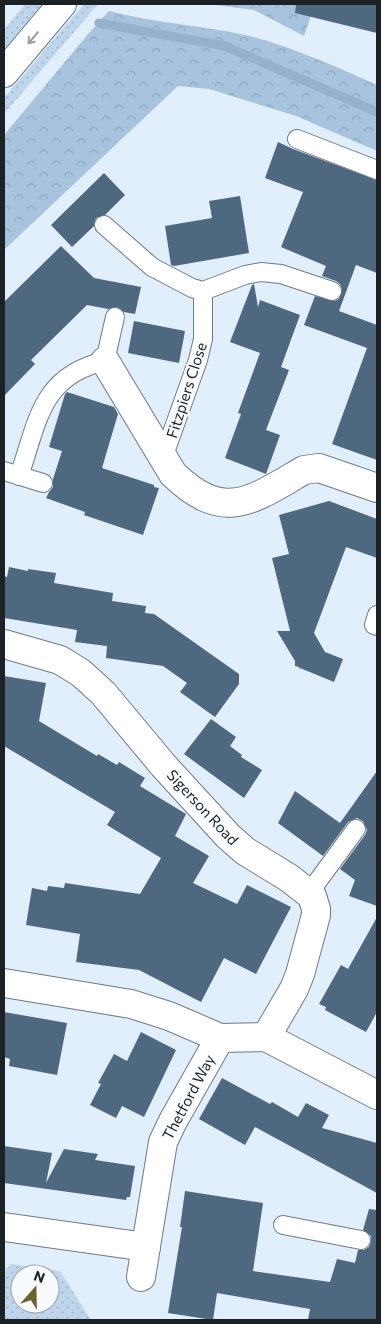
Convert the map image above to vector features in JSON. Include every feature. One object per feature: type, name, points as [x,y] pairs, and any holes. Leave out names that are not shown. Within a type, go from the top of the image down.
[{"type":"street","points":[[4,73],[62,4]]},
{"type":"street","name":"Fitzpiers Close","points":[[105,361],[173,474],[189,489],[210,500],[241,503],[311,468],[319,468],[377,488]]},
{"type":"street","name":"Sigerson Road","points":[[4,644],[60,660],[81,673],[103,693],[157,758],[228,836],[246,851],[289,878],[309,894]]},
{"type":"street","points":[[266,1037],[294,989],[300,974],[316,915],[314,902],[309,894]]},
{"type":"street","name":"Thetford Way","points":[[4,983],[130,1004],[169,1016],[220,1038],[266,1037],[377,1095]]},
{"type":"street","name":"Thetford Way","points":[[141,1277],[163,1142],[173,1120],[220,1038]]},
{"type":"street","points":[[4,1226],[146,1247]]},
{"type":"lane","points":[[297,139],[377,170]]},
{"type":"lane","points":[[104,225],[152,267],[192,288],[203,291],[245,275],[261,272],[281,274],[332,291]]},
{"type":"lane","name":"Fitzpiers Close","points":[[163,458],[198,360],[203,339],[203,291]]},
{"type":"lane","points":[[44,484],[12,473],[48,397],[57,385],[70,374],[105,361],[115,317]]},
{"type":"lane","points":[[377,615],[374,625],[377,626]]},
{"type":"lane","points":[[309,894],[356,829]]},
{"type":"lane","points":[[282,1225],[360,1240]]},
{"type":"shaded area","points":[[25,4],[42,4],[4,50],[4,30]]},
{"type":"shaded area","points":[[84,4],[98,4],[4,114],[4,98]]},
{"type":"shaded area","points":[[10,1265],[10,1314],[60,1314],[60,1271],[91,1320],[4,1320],[4,1271]]},
{"type":"green space","points":[[209,4],[315,4],[304,36],[254,10]]},
{"type":"green space","points":[[109,11],[245,35],[312,57],[377,85],[377,151],[296,116],[209,89],[178,86],[4,250],[4,135]]},
{"type":"building","points":[[296,4],[377,4],[377,33],[295,13]]},
{"type":"building","points":[[278,142],[377,180],[377,273],[356,265],[339,311],[377,325],[377,460],[332,444],[367,348],[304,325],[315,296],[335,301],[339,299],[342,289],[336,281],[322,276],[326,266],[281,247],[303,192],[265,178]]},
{"type":"building","points":[[104,173],[125,195],[105,215],[96,218],[94,226],[72,247],[51,225]]},
{"type":"building","points":[[240,196],[249,253],[171,265],[165,226],[212,218],[209,201]]},
{"type":"building","points":[[61,246],[94,278],[141,287],[135,314],[124,312],[117,307],[108,309],[87,305],[31,360],[35,364],[4,396],[4,302]]},
{"type":"building","points":[[254,284],[258,307],[260,300],[300,315],[281,367],[289,370],[266,430],[280,435],[266,474],[225,458],[241,414],[238,413],[260,353],[230,342]]},
{"type":"building","points":[[134,321],[185,331],[179,363],[128,353]]},
{"type":"building","points":[[67,392],[114,407],[118,414],[102,468],[159,488],[143,535],[84,515],[85,512],[46,498],[53,487],[53,479],[62,451],[49,447]]},
{"type":"building","points":[[329,501],[377,519],[377,558],[346,547],[314,633],[325,652],[343,659],[334,682],[300,668],[300,670],[299,667],[295,666],[295,661],[277,631],[290,631],[272,558],[289,554],[279,515]]},
{"type":"building","points":[[9,567],[28,571],[28,569],[56,573],[54,583],[113,593],[112,601],[146,606],[145,613],[154,614],[239,674],[239,684],[215,717],[180,692],[187,683],[163,666],[106,658],[107,646],[75,642],[77,630],[4,618],[4,576],[7,577]]},
{"type":"building","points":[[4,676],[46,683],[39,721],[97,756],[98,754],[117,765],[119,762],[145,778],[140,786],[186,814],[175,836],[209,856],[193,883],[237,904],[247,885],[291,907],[256,974],[224,958],[201,1002],[139,970],[76,962],[80,934],[26,925],[32,888],[47,891],[48,886],[64,888],[65,883],[140,894],[161,858],[107,825],[115,812],[4,746]]},
{"type":"building","points":[[211,719],[236,737],[230,746],[242,755],[241,757],[262,770],[244,798],[184,754]]},
{"type":"building","points":[[377,771],[377,906],[349,896],[355,880],[340,869],[365,835],[367,830],[363,821],[357,818],[348,822],[323,856],[278,823],[295,791],[340,823]]},
{"type":"building","points":[[377,917],[377,1012],[366,1032],[325,1010],[326,1007],[319,1004],[341,965],[348,969]]},
{"type":"building","points":[[4,1012],[67,1023],[57,1075],[9,1066],[10,1059],[4,1057]]},
{"type":"building","points":[[141,1032],[176,1050],[144,1117],[122,1106],[116,1118],[90,1105],[101,1084],[98,1083],[114,1054],[127,1061]]},
{"type":"building","points":[[222,1078],[298,1117],[306,1103],[329,1115],[322,1128],[377,1143],[377,1193],[255,1127],[245,1145],[199,1119]]},
{"type":"building","points":[[4,1146],[52,1153],[46,1183],[64,1149],[98,1154],[95,1160],[135,1166],[130,1197],[127,1197],[126,1200],[4,1183]]},
{"type":"building","points":[[185,1191],[263,1203],[253,1271],[330,1282],[337,1259],[355,1263],[358,1250],[364,1250],[369,1247],[371,1236],[363,1230],[369,1209],[377,1210],[377,1320],[308,1320],[310,1309],[217,1293],[213,1320],[168,1313],[182,1227],[180,1227]]},
{"type":"waterway","points":[[99,23],[225,46],[377,112]]}]
